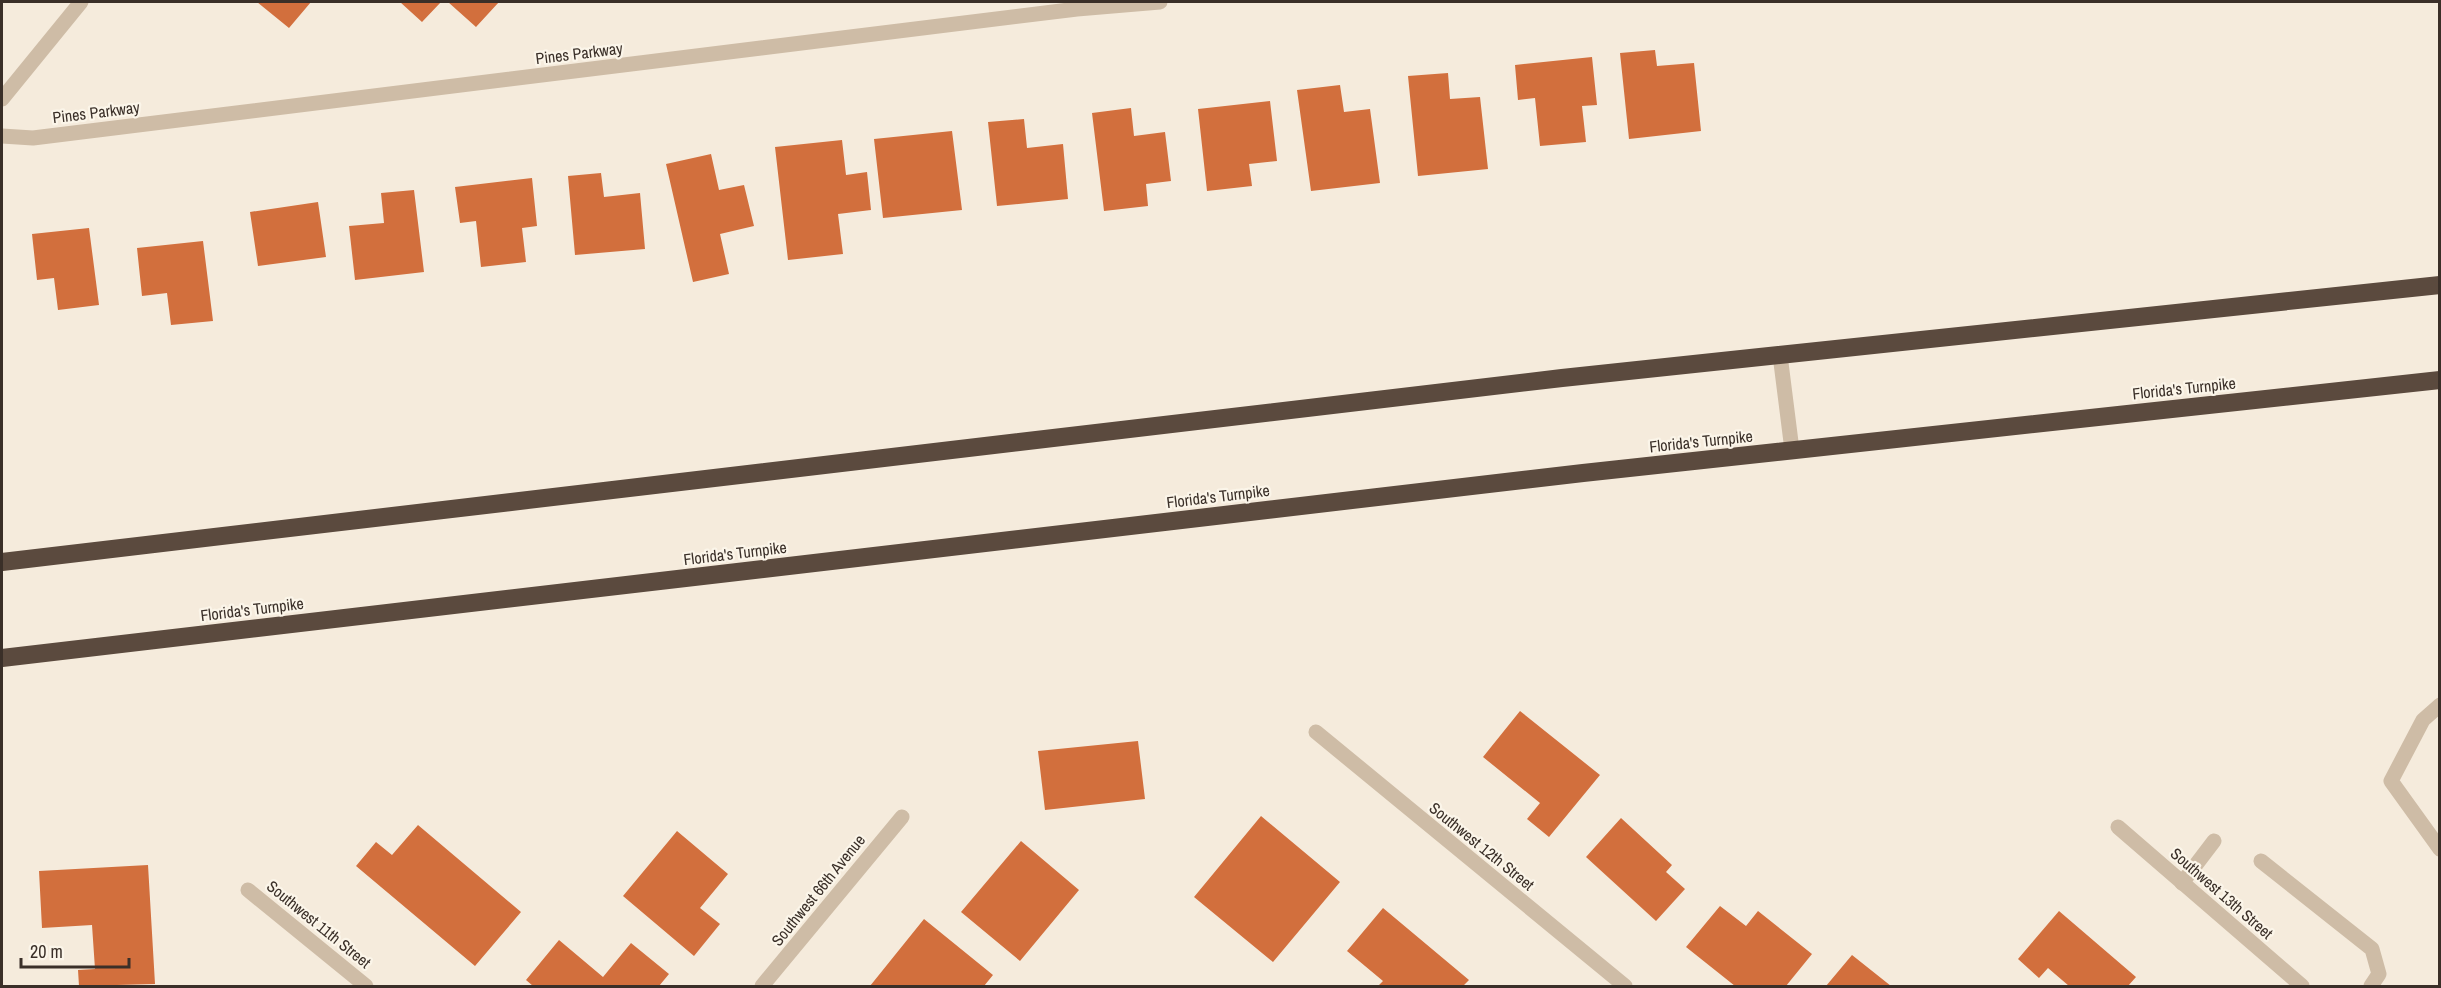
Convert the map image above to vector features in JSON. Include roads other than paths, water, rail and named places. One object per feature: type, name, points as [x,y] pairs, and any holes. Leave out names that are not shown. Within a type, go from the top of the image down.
[{"type":"highway","points":[[2,562],[1562,378],[2439,285]]},
{"type":"highway","name":"Florida's Turnpike","points":[[2,658],[1792,450],[2439,380]]},
{"type":"street","points":[[2,99],[81,2]]},
{"type":"street","name":"Pines Parkway","points":[[2,136],[43,137],[1072,5],[1160,2]]},
{"type":"street","points":[[1780,355],[1792,450]]},
{"type":"street","points":[[2439,705],[2423,720],[2391,781],[2439,849]]},
{"type":"street","name":"Southwest 12th Street","points":[[1316,732],[1625,987]]},
{"type":"street","name":"Southwest 66th Avenue","points":[[762,987],[902,817]]},
{"type":"street","name":"Southwest 13th Street","points":[[2118,826],[2302,987]]},
{"type":"street","points":[[2182,883],[2214,841]]},
{"type":"street","points":[[2261,861],[2372,949],[2379,974],[2371,987]]},
{"type":"street","name":"Southwest 11th Street","points":[[248,890],[366,987]]}]
